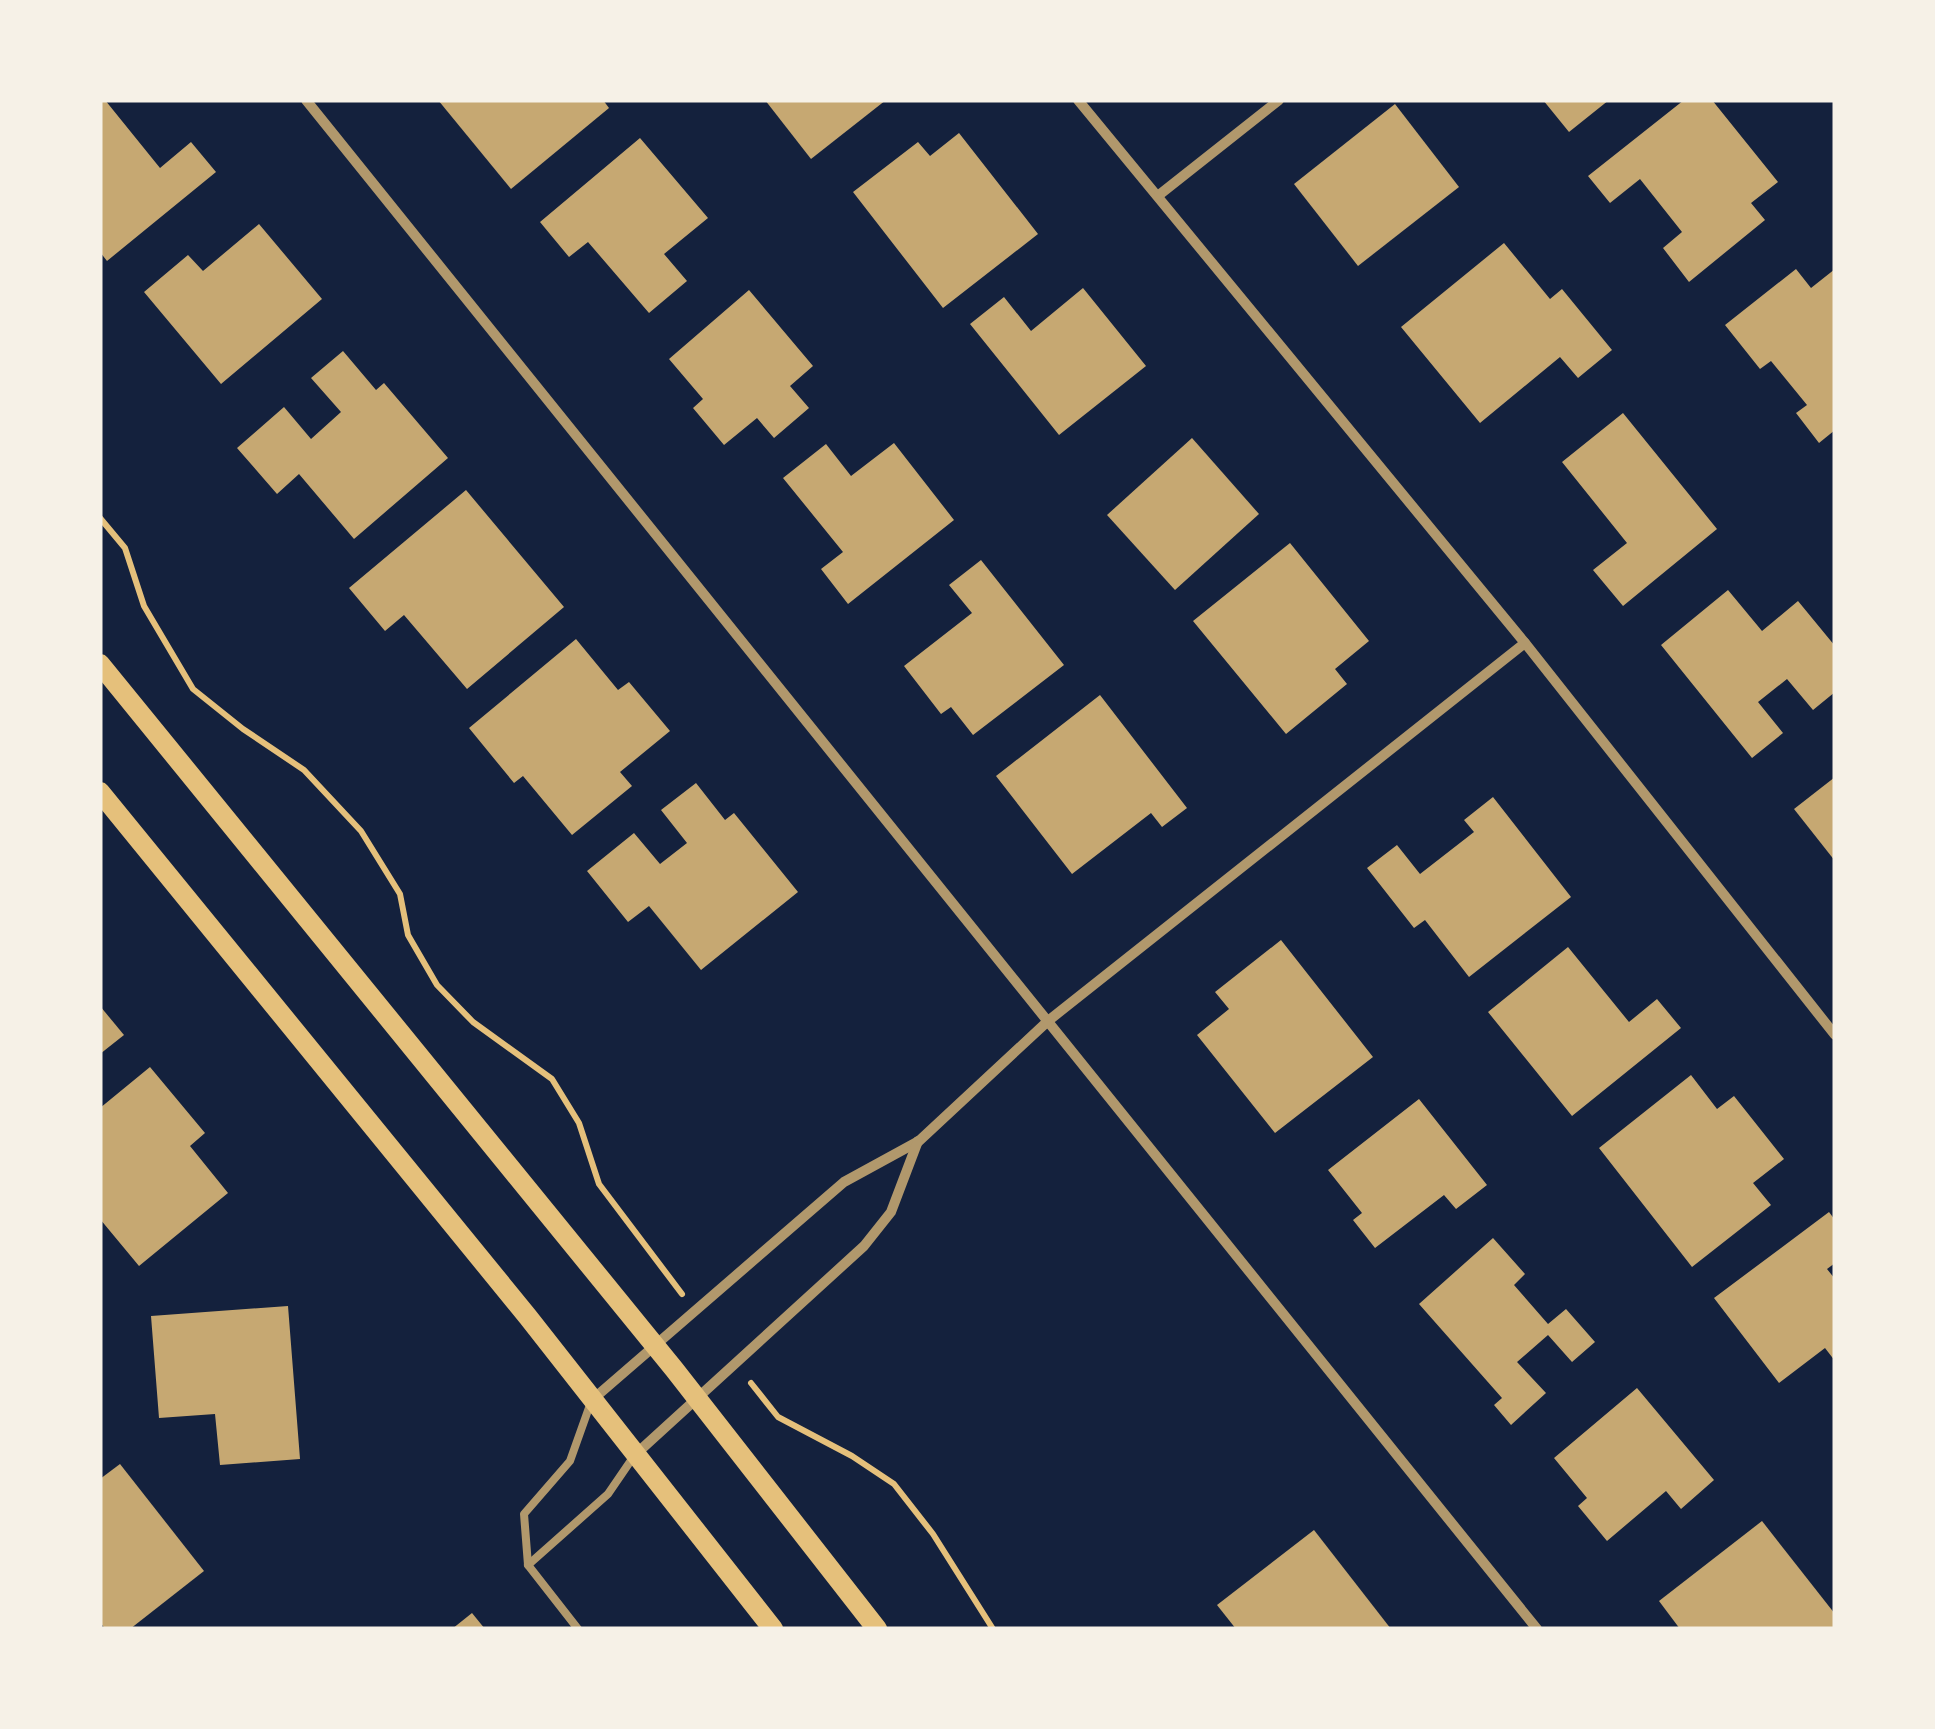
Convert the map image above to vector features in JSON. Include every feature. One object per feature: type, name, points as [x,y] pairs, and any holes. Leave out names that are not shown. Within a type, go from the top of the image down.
[{"type":"main road","points":[[100,664],[654,1345],[877,1629]]},
{"type":"main road","points":[[100,792],[516,1302],[773,1629]]},
{"type":"street","points":[[306,100],[1537,1629]]},
{"type":"street","points":[[1078,100],[1525,643],[1835,1035]]},
{"type":"street","points":[[1159,195],[1279,100]]},
{"type":"street","points":[[591,1401],[844,1182],[919,1140],[1048,1021],[1525,643]]},
{"type":"street","points":[[634,1456],[864,1246],[891,1212],[919,1140]]},
{"type":"lane","points":[[578,1629],[528,1565],[524,1514],[570,1461],[591,1401]]},
{"type":"lane","points":[[528,1565],[608,1494],[634,1456]]},
{"type":"path","points":[[100,518],[125,548],[144,606],[193,689],[243,730],[304,770],[361,831],[400,894],[408,935],[437,985],[474,1022],[552,1080],[579,1123],[599,1184],[695,1310]]},
{"type":"path","points":[[736,1364],[778,1417],[852,1456],[894,1484],[934,1534],[994,1629]]},
{"type":"building","points":[[100,100],[105,100],[160,168],[191,142],[216,172],[107,261],[100,252]]},
{"type":"building","points":[[438,100],[603,100],[609,108],[511,189]]},
{"type":"building","points":[[765,100],[886,100],[811,159]]},
{"type":"building","points":[[1543,100],[1609,100],[1569,132]]},
{"type":"building","points":[[1684,100],[1712,100],[1778,182],[1751,203],[1765,220],[1689,282],[1663,248],[1682,232],[1640,179],[1610,203],[1588,176]]},
{"type":"building","points":[[1395,104],[1459,187],[1358,266],[1294,184]]},
{"type":"building","points":[[959,133],[1038,234],[943,308],[853,192],[918,142],[930,156]]},
{"type":"building","points":[[640,138],[708,218],[664,254],[687,281],[649,313],[588,242],[569,257],[540,222]]},
{"type":"building","points":[[259,224],[322,299],[221,384],[144,292],[188,255],[203,271]]},
{"type":"building","points":[[1504,243],[1550,299],[1562,289],[1612,350],[1578,378],[1560,357],[1480,423],[1401,327]]},
{"type":"building","points":[[1796,269],[1811,288],[1835,269],[1835,430],[1819,443],[1796,413],[1807,405],[1771,361],[1760,369],[1725,325]]},
{"type":"building","points":[[1083,288],[1146,366],[1059,435],[970,324],[1004,297],[1031,331]]},
{"type":"building","points":[[749,290],[813,366],[790,386],[809,408],[774,438],[757,418],[724,445],[693,408],[703,399],[669,359]]},
{"type":"building","points":[[343,351],[376,390],[384,383],[448,458],[354,539],[299,474],[277,494],[237,448],[284,407],[311,439],[341,412],[311,378]]},
{"type":"building","points":[[1623,413],[1717,529],[1623,606],[1593,570],[1627,543],[1562,462]]},
{"type":"building","points":[[1192,438],[1259,514],[1175,590],[1107,515]]},
{"type":"building","points":[[894,443],[954,520],[848,604],[821,569],[843,552],[783,478],[826,444],[851,476]]},
{"type":"building","points":[[466,490],[564,607],[467,689],[404,615],[385,631],[349,588]]},
{"type":"building","points":[[1290,543],[1369,641],[1335,669],[1347,684],[1286,734],[1193,621]]},
{"type":"building","points":[[981,560],[1064,665],[973,735],[951,707],[941,714],[904,666],[972,613],[949,585]]},
{"type":"building","points":[[1728,590],[1762,631],[1798,601],[1835,646],[1835,692],[1813,710],[1787,679],[1758,702],[1783,733],[1752,758],[1661,645]]},
{"type":"building","points":[[576,639],[618,690],[629,682],[670,731],[620,772],[632,786],[572,835],[523,776],[514,783],[469,728]]},
{"type":"building","points":[[1100,695],[1187,808],[1162,827],[1151,813],[1072,874],[996,776]]},
{"type":"building","points":[[1835,777],[1835,861],[1794,809]]},
{"type":"building","points":[[696,783],[725,820],[734,813],[798,892],[701,970],[649,906],[628,922],[587,871],[634,833],[660,864],[687,843],[661,810]]},
{"type":"building","points":[[1493,797],[1571,897],[1469,977],[1425,920],[1414,928],[1367,868],[1397,845],[1420,874],[1474,832],[1464,820]]},
{"type":"building","points":[[1281,940],[1373,1057],[1275,1133],[1197,1035],[1229,1009],[1215,992]]},
{"type":"building","points":[[1568,947],[1629,1022],[1657,999],[1681,1028],[1572,1116],[1488,1012]]},
{"type":"building","points":[[100,1006],[124,1035],[100,1054]]},
{"type":"building","points":[[150,1067],[205,1133],[190,1146],[228,1193],[139,1266],[100,1219],[100,1108]]},
{"type":"building","points":[[1691,1075],[1717,1109],[1734,1096],[1784,1159],[1753,1183],[1771,1205],[1692,1267],[1599,1148]]},
{"type":"building","points":[[1419,1099],[1487,1185],[1456,1209],[1444,1195],[1375,1248],[1353,1220],[1362,1213],[1328,1170]]},
{"type":"building","points":[[1829,1212],[1835,1220],[1835,1263],[1827,1269],[1835,1279],[1835,1361],[1825,1348],[1779,1383],[1714,1298]]},
{"type":"building","points":[[1493,1238],[1525,1274],[1514,1285],[1548,1324],[1566,1309],[1595,1342],[1572,1362],[1548,1335],[1517,1362],[1546,1393],[1511,1425],[1494,1405],[1502,1398],[1419,1304]]},
{"type":"building","points":[[288,1306],[300,1459],[220,1465],[215,1414],[159,1418],[151,1316]]},
{"type":"building","points":[[1637,1388],[1714,1480],[1681,1509],[1666,1491],[1607,1541],[1578,1506],[1587,1498],[1554,1458]]},
{"type":"building","points":[[120,1464],[204,1571],[130,1629],[105,1629],[100,1622],[100,1479]]},
{"type":"building","points":[[1762,1521],[1835,1614],[1835,1629],[1680,1629],[1659,1601]]},
{"type":"building","points":[[1314,1530],[1391,1629],[1236,1629],[1217,1605]]},
{"type":"building","points":[[472,1613],[485,1629],[452,1629]]}]
